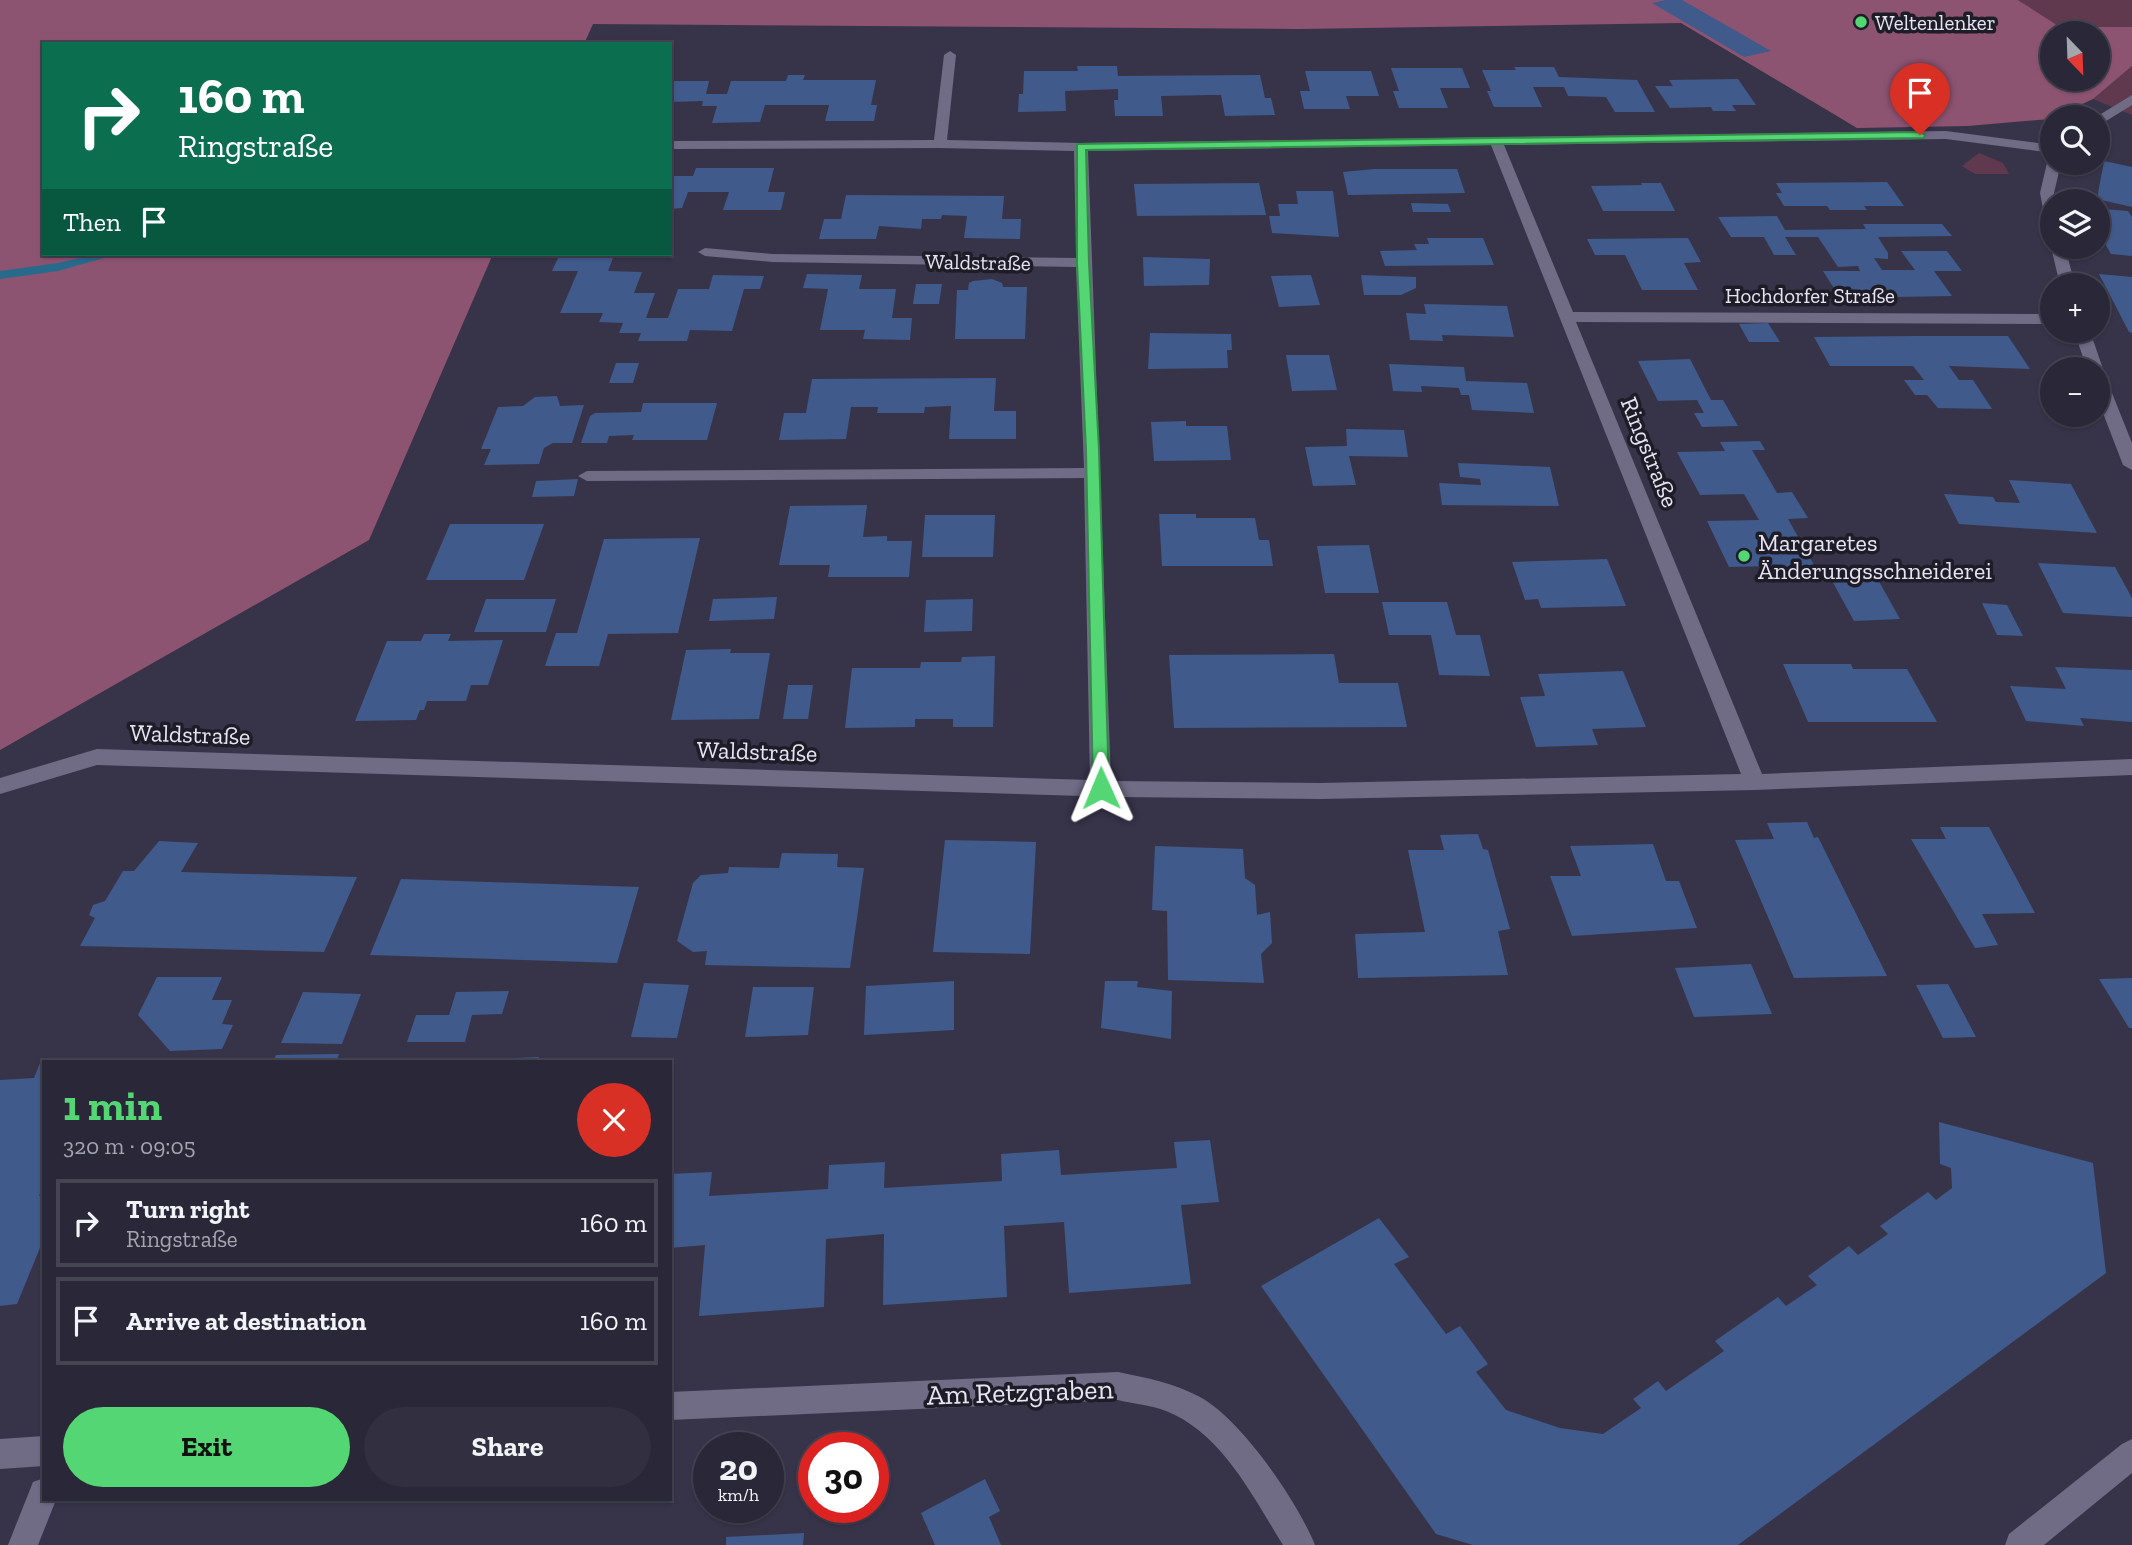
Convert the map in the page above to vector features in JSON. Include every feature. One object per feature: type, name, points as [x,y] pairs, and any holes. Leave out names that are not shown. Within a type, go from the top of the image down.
[{"type":"street","points":[[940,144],[950,55]]},
{"type":"street","points":[[2110,115],[2129,105]]},
{"type":"street","points":[[672,145],[940,144],[1081,147],[1946,135],[2040,147]]},
{"type":"street","name":"Ringstraße","points":[[1496,142],[1755,782]]},
{"type":"street","points":[[1081,147],[1101,788],[1321,791],[1755,782],[2132,767]]},
{"type":"street","name":"Waldstraße","points":[[705,252],[772,258],[1083,263]]},
{"type":"street","name":"Hochdorfer Straße","points":[[1567,317],[2040,319]]},
{"type":"street","points":[[2110,409],[2132,465]]},
{"type":"street","points":[[587,476],[1093,473]]},
{"type":"street","name":"Waldstraße","points":[[0,786],[97,757],[1101,788]]},
{"type":"street","name":"Am Retzgraben","points":[[672,1406],[1118,1386],[1171,1398],[1213,1424],[1242,1458],[1300,1545]]},
{"type":"street","points":[[0,1454],[42,1451]]},
{"type":"street","points":[[2020,1545],[2132,1454]]},
{"type":"street","points":[[23,1545],[42,1498]]},
{"type":"shaded area","points":[[0,0],[2018,0],[2051,21],[2040,21],[2040,91],[2102,91],[2080,105],[2040,105],[2040,120],[1968,126],[1857,128],[1681,23],[1299,29],[593,24],[585,42],[42,42],[42,256],[492,256],[369,540],[0,750]]},
{"type":"shaded area","points":[[2018,0],[2132,0],[2132,27],[2110,27],[2110,21],[2051,21]]},
{"type":"shaded area","points":[[2110,27],[2132,27],[2132,66],[2110,85]]},
{"type":"shaded area","points":[[2132,66],[2132,115],[2093,99],[2102,91],[2110,91],[2110,85]]},
{"type":"shaded area","points":[[1979,153],[2003,163],[2009,174],[1975,174],[1962,166]]},
{"type":"building","points":[[1682,0],[1771,51],[1744,57],[1652,3]]},
{"type":"building","points":[[1077,66],[1117,66],[1118,76],[1260,75],[1265,98],[1271,98],[1275,115],[1225,116],[1221,95],[1209,95],[1161,96],[1163,116],[1115,116],[1114,100],[1118,100],[1118,89],[1065,91],[1066,111],[1018,112],[1019,94],[1023,94],[1024,71],[1078,71]]},
{"type":"building","points":[[1514,67],[1554,67],[1559,77],[1637,80],[1655,112],[1615,112],[1606,97],[1568,96],[1564,87],[1533,87],[1542,107],[1494,107],[1482,70],[1516,70]]},
{"type":"building","points":[[1391,68],[1462,68],[1470,88],[1440,88],[1448,108],[1399,108],[1393,91],[1399,91]]},
{"type":"building","points":[[1305,71],[1371,71],[1379,96],[1346,96],[1350,109],[1304,109],[1300,91],[1310,91]]},
{"type":"building","points":[[788,75],[805,75],[803,80],[876,80],[871,105],[877,105],[874,121],[825,121],[829,105],[765,105],[760,122],[712,123],[717,106],[702,106],[703,101],[672,102],[672,81],[709,81],[706,94],[727,94],[731,81],[786,81]]},
{"type":"building","points":[[1738,79],[1756,105],[1732,105],[1736,111],[1713,111],[1711,107],[1670,108],[1655,86],[1673,86],[1669,80]]},
{"type":"building","points":[[2110,162],[2132,167],[2132,207],[2110,202],[2110,189],[2099,189],[2101,175],[2110,175]]},
{"type":"building","points":[[696,168],[774,168],[768,192],[785,192],[781,210],[723,210],[729,192],[688,192],[682,208],[672,209],[672,176],[693,176]]},
{"type":"building","points":[[1374,169],[1457,169],[1465,193],[1348,195],[1343,172]]},
{"type":"building","points":[[1887,182],[1904,206],[1864,206],[1867,210],[1830,210],[1827,206],[1784,206],[1776,193],[1782,193],[1776,183]]},
{"type":"building","points":[[1259,183],[1266,215],[1137,216],[1134,184]]},
{"type":"building","points":[[1641,183],[1661,183],[1675,211],[1603,211],[1591,186],[1642,185]]},
{"type":"building","points":[[1296,191],[1333,191],[1339,237],[1272,233],[1269,216],[1280,216],[1278,204],[1298,204]]},
{"type":"building","points":[[846,195],[1004,196],[1002,219],[1021,219],[1020,239],[964,238],[967,216],[942,215],[941,219],[922,219],[921,229],[879,226],[876,239],[819,239],[824,219],[841,219]]},
{"type":"building","points":[[1411,203],[1448,204],[1451,212],[1413,212]]},
{"type":"building","points":[[2110,210],[2128,211],[2132,217],[2132,256],[2111,254]]},
{"type":"building","points":[[1777,216],[1785,230],[1866,229],[1863,224],[1942,224],[1952,236],[1878,237],[1888,253],[1888,259],[1874,258],[1882,270],[1915,270],[1901,251],[1947,251],[1962,271],[1934,271],[1952,296],[1840,298],[1823,271],[1860,271],[1858,266],[1838,267],[1818,237],[1785,237],[1796,255],[1774,255],[1764,237],[1731,237],[1718,217]]},
{"type":"building","points":[[1427,238],[1483,238],[1494,265],[1385,266],[1380,251],[1417,250],[1414,244],[1429,244]]},
{"type":"building","points":[[1688,238],[1701,262],[1684,263],[1698,290],[1642,290],[1625,255],[1595,255],[1587,239]]},
{"type":"building","points":[[1143,257],[1210,259],[1209,285],[1144,286]]},
{"type":"building","points":[[558,258],[613,258],[608,271],[642,272],[634,293],[655,293],[646,318],[668,318],[678,289],[709,289],[713,275],[764,276],[760,289],[744,289],[732,331],[690,330],[687,341],[638,341],[641,333],[619,333],[623,323],[599,322],[603,313],[560,313],[578,271],[552,271]]},
{"type":"building","points":[[807,274],[862,275],[859,289],[896,289],[892,318],[912,318],[910,340],[863,339],[865,330],[820,330],[828,289],[803,288]]},
{"type":"building","points":[[1311,275],[1320,305],[1279,307],[1271,276]]},
{"type":"building","points":[[1361,275],[1416,277],[1416,288],[1401,295],[1364,295]]},
{"type":"building","points":[[2110,275],[2132,277],[2132,333],[2110,295]]},
{"type":"building","points":[[992,279],[1002,283],[1003,287],[1027,287],[1025,339],[955,339],[957,290],[968,290],[969,283],[973,281]]},
{"type":"building","points":[[916,284],[942,284],[939,304],[913,304]]},
{"type":"building","points":[[1424,304],[1507,306],[1514,337],[1442,335],[1443,341],[1410,340],[1406,313],[1426,314]]},
{"type":"building","points":[[1768,323],[1780,342],[1749,342],[1739,324]]},
{"type":"building","points":[[1150,333],[1231,334],[1232,350],[1227,350],[1228,368],[1148,369]]},
{"type":"building","points":[[2008,336],[2030,369],[1949,366],[1959,380],[1973,380],[1992,409],[1938,408],[1927,395],[1915,395],[1904,380],[1924,380],[1913,366],[1830,366],[1814,337]]},
{"type":"building","points":[[1286,355],[1329,355],[1337,390],[1292,391]]},
{"type":"building","points":[[1690,359],[1711,400],[1723,400],[1738,426],[1702,427],[1694,413],[1704,413],[1697,400],[1658,401],[1638,361]]},
{"type":"building","points":[[616,363],[639,363],[633,383],[609,383]]},
{"type":"building","points":[[1389,364],[1464,367],[1466,381],[1527,383],[1534,413],[1472,410],[1469,395],[1461,395],[1459,388],[1421,386],[1422,392],[1393,391]]},
{"type":"building","points":[[996,378],[994,411],[1016,411],[1016,439],[949,439],[951,406],[925,407],[924,413],[877,413],[878,407],[851,407],[846,439],[779,440],[784,413],[806,413],[812,379]]},
{"type":"building","points":[[557,396],[560,406],[584,405],[572,443],[553,443],[544,448],[539,464],[484,465],[491,449],[481,449],[498,407],[523,406],[535,397]]},
{"type":"building","points":[[643,403],[717,403],[707,440],[632,440],[634,435],[609,436],[607,443],[581,443],[590,416],[595,413],[641,412]]},
{"type":"building","points":[[1186,421],[1186,426],[1227,426],[1231,460],[1154,461],[1151,422]]},
{"type":"building","points":[[1346,429],[1404,430],[1408,457],[1349,456],[1356,485],[1313,486],[1305,447],[1347,446]]},
{"type":"building","points":[[1760,441],[1765,450],[1752,450],[1777,493],[1792,492],[1808,518],[1788,519],[1814,565],[1826,565],[1833,576],[1780,578],[1774,566],[1729,567],[1707,521],[1759,520],[1744,494],[1700,495],[1677,452],[1725,451],[1720,442]]},
{"type":"building","points":[[1458,463],[1550,467],[1559,506],[1442,505],[1439,483],[1481,485],[1480,479],[1460,477]]},
{"type":"building","points":[[578,479],[574,496],[532,497],[536,481]]},
{"type":"building","points":[[2009,480],[2071,484],[2097,533],[1959,524],[1944,494],[1993,497],[1996,502],[2020,503]]},
{"type":"building","points":[[867,505],[863,537],[887,536],[887,541],[912,541],[909,577],[828,577],[830,565],[779,565],[790,506]]},
{"type":"building","points":[[1159,514],[1196,514],[1196,518],[1255,518],[1259,540],[1269,540],[1273,566],[1162,566]]},
{"type":"building","points":[[925,515],[995,515],[993,557],[922,557]]},
{"type":"building","points":[[450,524],[544,524],[524,580],[426,580]]},
{"type":"building","points":[[700,538],[678,633],[608,634],[599,666],[545,666],[556,633],[577,633],[604,539]]},
{"type":"building","points":[[1369,545],[1379,593],[1325,593],[1317,546]]},
{"type":"building","points":[[1607,559],[1626,606],[1541,608],[1538,599],[1525,600],[1512,562]]},
{"type":"building","points":[[2038,563],[2115,567],[2132,598],[2132,617],[2063,613]]},
{"type":"building","points":[[1876,576],[1900,619],[1854,621],[1830,577]]},
{"type":"building","points":[[777,597],[774,619],[709,621],[713,599]]},
{"type":"building","points":[[486,599],[556,599],[546,632],[474,632]]},
{"type":"building","points":[[973,599],[972,631],[924,632],[926,600]]},
{"type":"building","points":[[1382,602],[1447,602],[1456,635],[1480,635],[1490,676],[1439,675],[1431,635],[1389,635]]},
{"type":"building","points":[[1982,603],[2007,605],[2023,636],[1997,635]]},
{"type":"building","points":[[424,634],[451,634],[448,641],[503,640],[488,685],[471,685],[466,701],[427,701],[416,720],[355,721],[387,641],[421,641]]},
{"type":"building","points":[[731,649],[730,653],[770,653],[759,719],[671,720],[686,650]]},
{"type":"building","points":[[1334,654],[1339,683],[1398,683],[1407,727],[1174,728],[1169,655]]},
{"type":"building","points":[[995,656],[993,727],[953,727],[953,719],[915,719],[915,727],[845,728],[852,668],[920,668],[921,662],[961,662],[962,657]]},
{"type":"building","points":[[1783,664],[1851,664],[1853,669],[1907,669],[1937,722],[1808,722]]},
{"type":"building","points":[[2055,667],[2132,670],[2132,722],[2080,718],[2084,726],[2026,721],[2010,686],[2066,689]]},
{"type":"building","points":[[1623,671],[1646,727],[1592,729],[1598,745],[1536,747],[1520,697],[1545,696],[1538,674]]},
{"type":"building","points":[[788,685],[813,685],[808,719],[783,719]]},
{"type":"building","points":[[1807,822],[1814,838],[1818,837],[1887,976],[1794,978],[1735,840],[1774,839],[1767,823]]},
{"type":"building","points":[[1940,827],[1989,827],[2035,913],[1982,914],[1998,945],[1975,948],[1911,839],[1946,839]]},
{"type":"building","points":[[1478,834],[1483,849],[1488,850],[1510,929],[1498,931],[1508,975],[1358,978],[1355,934],[1425,932],[1408,850],[1444,850],[1440,835]]},
{"type":"building","points":[[945,840],[1036,842],[1030,954],[933,952]]},
{"type":"building","points":[[159,841],[198,843],[181,872],[357,877],[324,952],[80,946],[95,918],[89,915],[93,905],[105,901],[123,871],[134,871]]},
{"type":"building","points":[[1653,844],[1666,881],[1679,881],[1697,928],[1572,936],[1550,876],[1581,876],[1570,846]]},
{"type":"building","points":[[1155,846],[1243,849],[1245,878],[1255,885],[1257,915],[1270,912],[1272,943],[1261,954],[1264,983],[1168,980],[1167,911],[1152,910]]},
{"type":"building","points":[[782,853],[838,854],[837,867],[864,868],[850,968],[705,965],[707,951],[693,952],[677,941],[693,883],[701,875],[728,873],[729,867],[779,868]]},
{"type":"building","points":[[401,879],[639,887],[617,963],[370,955]]},
{"type":"building","points":[[1751,964],[1772,1014],[1694,1017],[1675,968]]},
{"type":"building","points":[[157,977],[222,977],[212,1000],[232,1000],[222,1024],[233,1025],[222,1049],[170,1051],[138,1015]]},
{"type":"building","points":[[2132,978],[2132,1028],[2129,1028],[2099,979]]},
{"type":"building","points":[[954,981],[954,1030],[864,1035],[866,986]]},
{"type":"building","points":[[1105,981],[1138,981],[1137,987],[1172,991],[1171,1039],[1101,1028]]},
{"type":"building","points":[[644,983],[689,985],[677,1038],[631,1037]]},
{"type":"building","points":[[1948,984],[1976,1037],[1943,1038],[1916,985]]},
{"type":"building","points":[[753,987],[814,987],[808,1035],[745,1037]]},
{"type":"building","points":[[509,991],[502,1014],[472,1015],[465,1042],[407,1042],[416,1015],[449,1015],[456,992]]},
{"type":"building","points":[[303,992],[361,994],[342,1044],[281,1043]]},
{"type":"building","points":[[339,1054],[337,1060],[274,1060],[276,1055]]},
{"type":"building","points":[[539,1057],[538,1060],[491,1059]]},
{"type":"building","points":[[42,1063],[42,1189],[39,1196],[42,1196],[42,1243],[17,1304],[0,1306],[0,1080],[34,1078]]},
{"type":"building","points":[[1939,1122],[2093,1163],[2106,1273],[1738,1545],[1473,1545],[1436,1534],[1261,1286],[1379,1218],[1409,1257],[1394,1264],[1446,1334],[1460,1326],[1488,1364],[1476,1372],[1506,1410],[1560,1428],[1603,1434],[1641,1408],[1633,1399],[1658,1381],[1666,1391],[1724,1351],[1715,1341],[1778,1297],[1786,1306],[1817,1285],[1808,1276],[1849,1246],[1858,1255],[1888,1234],[1880,1226],[1928,1192],[1936,1200],[1952,1188],[1951,1168],[1940,1164]]},
{"type":"building","points":[[1210,1140],[1219,1202],[1181,1205],[1191,1284],[1069,1293],[1064,1222],[1004,1226],[1007,1297],[883,1305],[884,1234],[826,1239],[824,1307],[699,1316],[705,1245],[672,1248],[672,1174],[712,1172],[709,1196],[828,1189],[829,1165],[885,1162],[884,1188],[1002,1181],[1001,1154],[1059,1150],[1061,1175],[1177,1168],[1174,1142]]},
{"type":"building","points":[[985,1479],[1000,1511],[989,1517],[1001,1545],[935,1545],[921,1513]]},
{"type":"building","points":[[804,1533],[803,1545],[726,1545],[726,1537]]},
{"type":"waterway","points":[[0,275],[58,267],[104,256]]},
{"type":"place","name":"Weltenlenker","points":[[1861,22]]},
{"type":"place","name":"Margaretes Änderungsschneiderei","points":[[1744,556]]},
{"type":"route","points":[[1101,788],[1093,450],[1083,263],[1081,147],[1920,135]]}]
